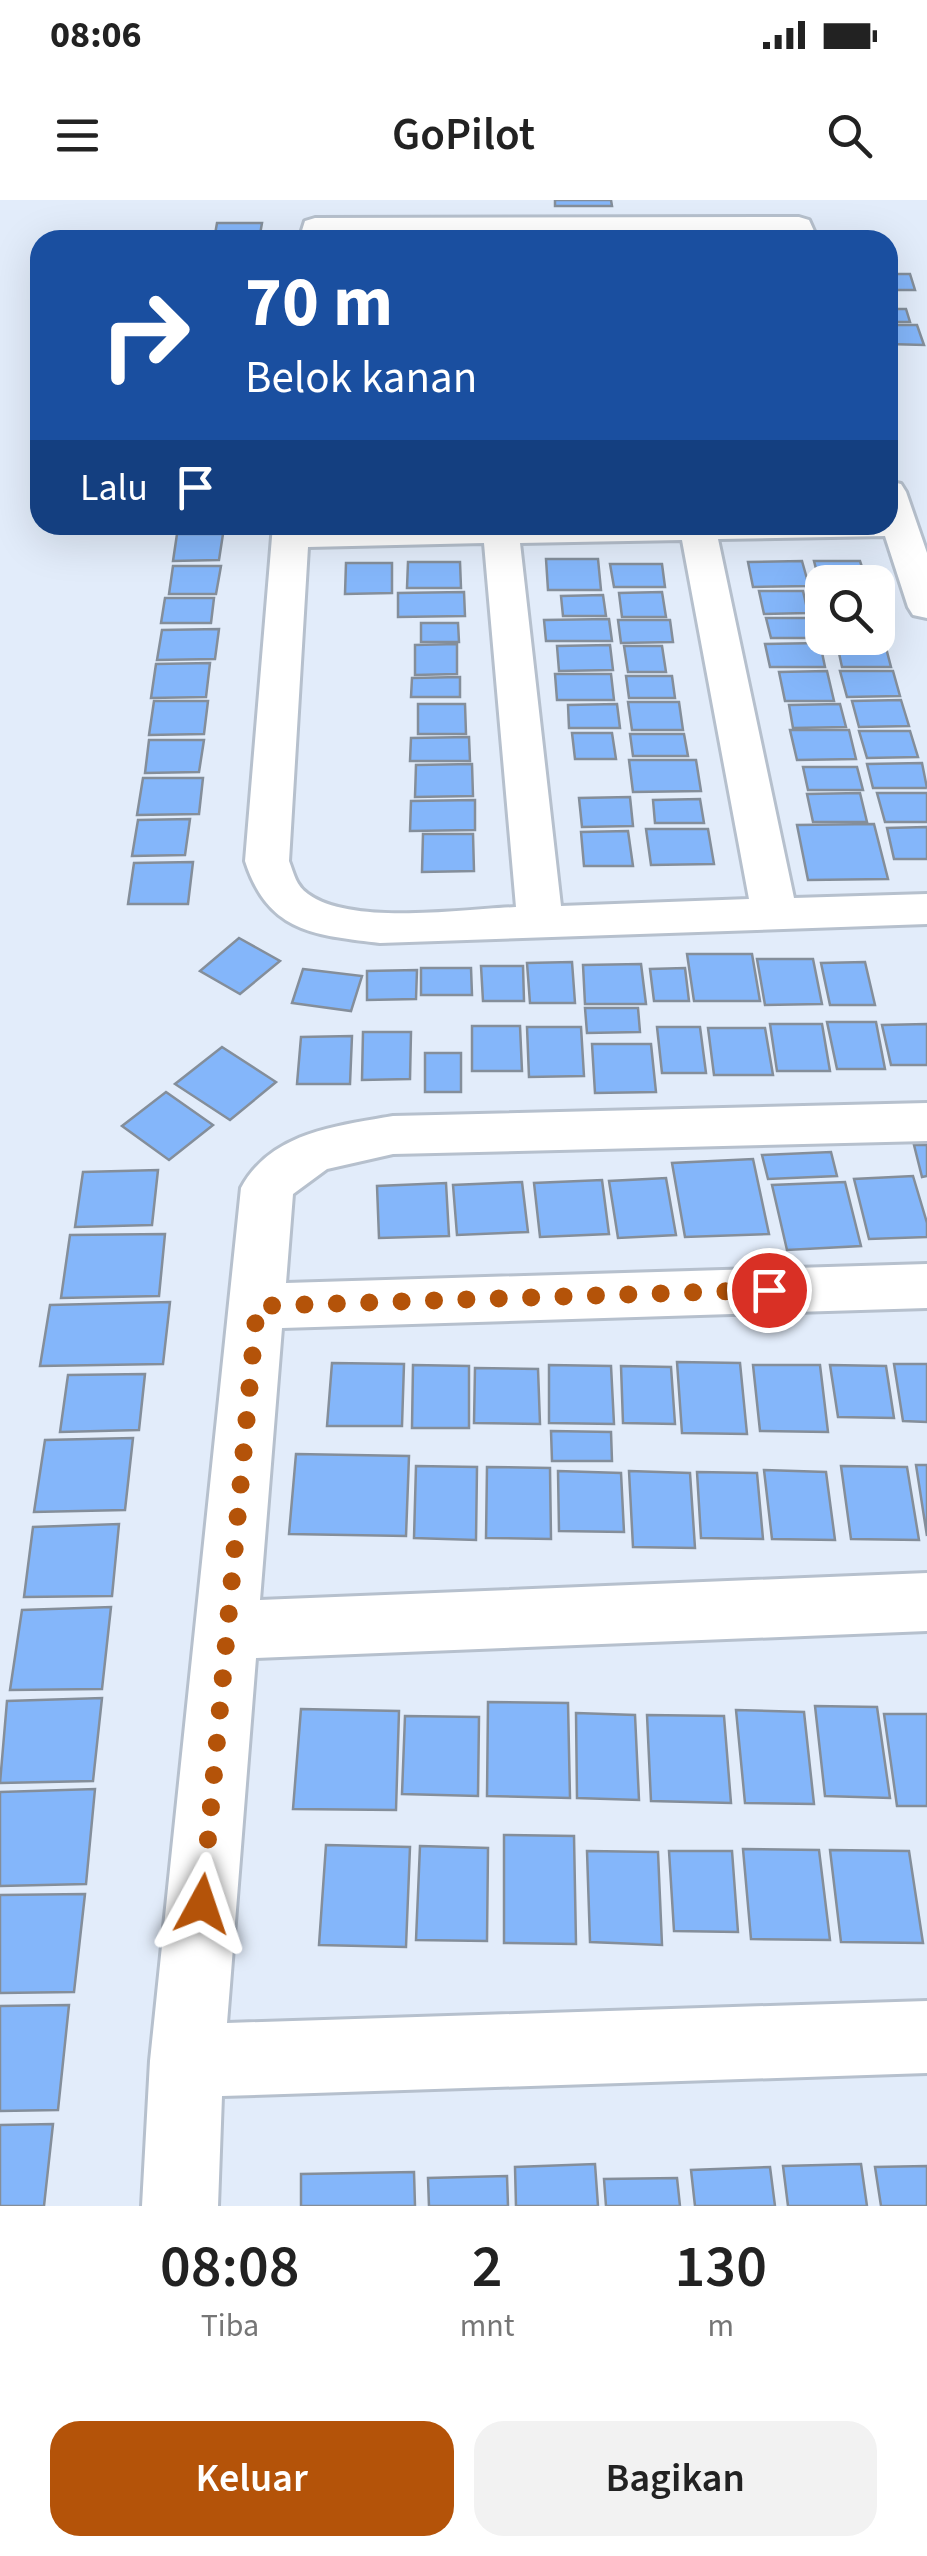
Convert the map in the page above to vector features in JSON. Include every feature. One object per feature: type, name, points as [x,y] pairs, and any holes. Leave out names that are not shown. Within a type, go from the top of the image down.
[{"type":"street","points":[[712,230],[798,226],[799,230]]},
{"type":"street","points":[[315,230],[400,230]]},
{"type":"street","points":[[898,523],[927,607]]},
{"type":"street","points":[[290,535],[267,861],[281,896],[298,908],[334,921],[380,927],[927,909]]},
{"type":"street","points":[[501,535],[540,921]]},
{"type":"street","points":[[699,535],[775,914]]},
{"type":"street","points":[[180,2206],[187,2061],[267,1188],[285,1165],[311,1152],[393,1135],[927,1122]]},
{"type":"street","points":[[257,1306],[927,1286]]},
{"type":"street","points":[[227,1630],[927,1602]]},
{"type":"street","points":[[187,2061],[927,2037]]},
{"type":"building","points":[[555,200],[611,200],[612,206],[555,206]]},
{"type":"building","points":[[217,223],[262,223],[261,230],[216,230]]},
{"type":"building","points":[[898,274],[910,274],[915,290],[898,290]]},
{"type":"building","points":[[898,309],[906,309],[910,322],[898,322]]},
{"type":"building","points":[[898,325],[917,325],[924,345],[898,344]]},
{"type":"building","points":[[177,535],[223,535],[219,560],[173,561]]},
{"type":"building","points":[[546,559],[598,559],[601,590],[548,590]]},
{"type":"building","points":[[802,561],[805,586],[753,587],[748,562]]},
{"type":"building","points":[[814,561],[860,561],[861,565],[815,565]]},
{"type":"building","points":[[408,562],[460,562],[461,588],[407,588]]},
{"type":"building","points":[[346,563],[392,563],[392,593],[345,594]]},
{"type":"building","points":[[610,564],[662,564],[665,587],[614,587]]},
{"type":"building","points":[[173,566],[221,566],[216,594],[169,594]]},
{"type":"building","points":[[759,591],[803,591],[805,613],[764,614]]},
{"type":"building","points":[[464,592],[465,616],[398,617],[398,593]]},
{"type":"building","points":[[662,592],[666,617],[622,617],[619,593]]},
{"type":"building","points":[[603,595],[606,616],[563,616],[561,596]]},
{"type":"building","points":[[165,598],[214,598],[211,623],[161,623]]},
{"type":"building","points":[[766,618],[805,618],[805,638],[771,638]]},
{"type":"building","points":[[609,619],[612,641],[546,641],[544,620]]},
{"type":"building","points":[[618,620],[670,620],[673,642],[621,643]]},
{"type":"building","points":[[421,623],[458,623],[459,642],[421,642]]},
{"type":"building","points":[[219,629],[215,659],[157,660],[162,630]]},
{"type":"building","points":[[805,643],[805,655],[822,655],[825,667],[770,667],[765,644]]},
{"type":"building","points":[[457,644],[457,674],[415,675],[415,645]]},
{"type":"building","points":[[610,645],[613,670],[559,671],[557,646]]},
{"type":"building","points":[[624,646],[662,646],[666,672],[628,672]]},
{"type":"building","points":[[839,655],[888,655],[891,667],[842,667]]},
{"type":"building","points":[[210,663],[206,697],[151,698],[156,664]]},
{"type":"building","points":[[827,671],[834,701],[785,701],[779,672]]},
{"type":"building","points":[[840,671],[893,671],[900,696],[847,697]]},
{"type":"building","points":[[555,674],[611,674],[614,700],[557,700]]},
{"type":"building","points":[[626,676],[672,676],[675,698],[629,698]]},
{"type":"building","points":[[460,677],[460,697],[411,697],[412,678]]},
{"type":"building","points":[[901,700],[909,726],[859,727],[852,701]]},
{"type":"building","points":[[154,701],[208,701],[204,734],[149,735]]},
{"type":"building","points":[[628,702],[679,702],[683,730],[632,730]]},
{"type":"building","points":[[418,704],[465,704],[466,734],[418,734]]},
{"type":"building","points":[[617,704],[620,728],[569,728],[568,705]]},
{"type":"building","points":[[840,704],[846,727],[793,728],[789,705]]},
{"type":"building","points":[[790,730],[849,730],[856,759],[797,760]]},
{"type":"building","points":[[859,731],[910,731],[918,757],[867,758]]},
{"type":"building","points":[[572,733],[612,733],[616,759],[575,759]]},
{"type":"building","points":[[630,734],[684,734],[688,756],[633,756]]},
{"type":"building","points":[[469,737],[470,761],[410,761],[411,738]]},
{"type":"building","points":[[149,740],[204,740],[199,772],[145,773]]},
{"type":"building","points":[[629,760],[696,760],[701,791],[633,792]]},
{"type":"building","points":[[922,763],[927,788],[873,788],[867,764]]},
{"type":"building","points":[[472,764],[473,796],[415,797],[416,765]]},
{"type":"building","points":[[803,767],[857,767],[863,790],[808,790]]},
{"type":"building","points":[[143,778],[203,778],[199,814],[137,815]]},
{"type":"building","points":[[860,793],[867,822],[813,822],[807,794]]},
{"type":"building","points":[[877,793],[927,793],[927,822],[885,822]]},
{"type":"building","points":[[630,797],[633,826],[582,827],[579,798]]},
{"type":"building","points":[[700,799],[704,823],[655,823],[653,800]]},
{"type":"building","points":[[475,800],[475,830],[410,831],[411,801]]},
{"type":"building","points":[[190,819],[185,855],[132,856],[138,820]]},
{"type":"building","points":[[874,824],[888,879],[808,880],[797,825]]},
{"type":"building","points":[[927,827],[927,859],[894,859],[887,828]]},
{"type":"building","points":[[646,829],[708,829],[714,864],[651,865]]},
{"type":"building","points":[[628,831],[633,866],[584,866],[581,832]]},
{"type":"building","points":[[423,834],[473,834],[474,871],[422,872]]},
{"type":"building","points":[[193,862],[188,904],[128,904],[134,863]]},
{"type":"building","points":[[239,938],[280,961],[240,994],[200,971]]},
{"type":"building","points":[[687,954],[752,954],[760,1001],[694,1001]]},
{"type":"building","points":[[757,959],[813,959],[822,1004],[765,1005]]},
{"type":"building","points":[[572,962],[575,1003],[530,1003],[527,963]]},
{"type":"building","points":[[865,962],[875,1005],[830,1005],[821,963]]},
{"type":"building","points":[[641,964],[646,1004],[585,1004],[583,965]]},
{"type":"building","points":[[481,966],[523,966],[524,1001],[483,1001]]},
{"type":"building","points":[[421,968],[471,968],[472,995],[421,995]]},
{"type":"building","points":[[685,968],[689,1001],[654,1001],[650,969]]},
{"type":"building","points":[[303,969],[362,976],[351,1011],[292,1003]]},
{"type":"building","points":[[417,970],[416,999],[367,1000],[367,971]]},
{"type":"building","points":[[585,1008],[638,1008],[640,1032],[587,1033]]},
{"type":"building","points":[[827,1022],[876,1022],[885,1069],[837,1069]]},
{"type":"building","points":[[770,1024],[822,1024],[830,1071],[777,1071]]},
{"type":"building","points":[[927,1024],[927,1065],[891,1065],[882,1025]]},
{"type":"building","points":[[472,1026],[520,1026],[522,1071],[472,1071]]},
{"type":"building","points":[[527,1027],[581,1027],[584,1076],[529,1077]]},
{"type":"building","points":[[657,1027],[700,1027],[706,1073],[662,1073]]},
{"type":"building","points":[[708,1028],[765,1028],[773,1075],[714,1075]]},
{"type":"building","points":[[363,1032],[411,1032],[410,1079],[362,1080]]},
{"type":"building","points":[[352,1036],[350,1084],[297,1084],[301,1037]]},
{"type":"building","points":[[592,1044],[651,1044],[656,1092],[595,1093]]},
{"type":"building","points":[[222,1047],[276,1082],[230,1120],[175,1084]]},
{"type":"building","points":[[425,1053],[461,1053],[461,1092],[425,1092]]},
{"type":"building","points":[[166,1092],[213,1125],[169,1160],[122,1126]]},
{"type":"building","points":[[914,1145],[927,1145],[927,1176],[922,1177]]},
{"type":"building","points":[[831,1152],[837,1176],[768,1179],[762,1155]]},
{"type":"building","points":[[753,1159],[769,1234],[685,1237],[672,1163]]},
{"type":"building","points":[[158,1170],[152,1225],[75,1227],[83,1172]]},
{"type":"building","points":[[913,1176],[927,1223],[927,1237],[869,1239],[854,1179]]},
{"type":"building","points":[[666,1178],[676,1235],[618,1238],[609,1181]]},
{"type":"building","points":[[602,1180],[609,1234],[540,1237],[534,1183]]},
{"type":"building","points":[[522,1182],[528,1232],[457,1235],[453,1185]]},
{"type":"building","points":[[845,1182],[861,1246],[787,1250],[772,1185]]},
{"type":"building","points":[[446,1183],[449,1236],[379,1238],[377,1186]]},
{"type":"building","points":[[165,1234],[159,1296],[61,1298],[70,1235]]},
{"type":"building","points":[[170,1302],[163,1364],[40,1366],[50,1305]]},
{"type":"building","points":[[677,1362],[740,1363],[747,1434],[682,1433]]},
{"type":"building","points":[[332,1363],[404,1364],[402,1426],[327,1426]]},
{"type":"building","points":[[894,1364],[927,1364],[927,1422],[903,1421]]},
{"type":"building","points":[[413,1365],[469,1366],[469,1428],[412,1428]]},
{"type":"building","points":[[549,1365],[611,1366],[614,1424],[549,1423]]},
{"type":"building","points":[[753,1365],[820,1365],[828,1432],[760,1431]]},
{"type":"building","points":[[830,1365],[886,1366],[894,1418],[838,1417]]},
{"type":"building","points":[[621,1366],[671,1367],[675,1424],[623,1423]]},
{"type":"building","points":[[475,1368],[538,1369],[540,1424],[474,1423]]},
{"type":"building","points":[[145,1374],[139,1430],[60,1432],[68,1375]]},
{"type":"building","points":[[551,1431],[611,1432],[612,1461],[552,1461]]},
{"type":"building","points":[[133,1438],[125,1510],[34,1512],[45,1440]]},
{"type":"building","points":[[296,1454],[409,1456],[406,1536],[289,1534]]},
{"type":"building","points":[[916,1465],[927,1465],[927,1536]]},
{"type":"building","points":[[416,1466],[477,1467],[476,1540],[414,1538]]},
{"type":"building","points":[[841,1466],[907,1467],[919,1540],[851,1539]]},
{"type":"building","points":[[487,1467],[550,1468],[551,1539],[486,1538]]},
{"type":"building","points":[[764,1470],[826,1472],[835,1540],[772,1539]]},
{"type":"building","points":[[558,1471],[621,1473],[624,1532],[559,1531]]},
{"type":"building","points":[[629,1471],[690,1473],[695,1548],[633,1547]]},
{"type":"building","points":[[697,1472],[757,1473],[763,1539],[701,1538]]},
{"type":"building","points":[[119,1524],[112,1596],[24,1597],[33,1527]]},
{"type":"building","points":[[111,1607],[102,1689],[10,1690],[22,1610]]},
{"type":"building","points":[[102,1698],[93,1781],[0,1783],[7,1701]]},
{"type":"building","points":[[488,1702],[568,1703],[570,1798],[487,1796]]},
{"type":"building","points":[[815,1706],[877,1707],[890,1798],[825,1796]]},
{"type":"building","points":[[301,1709],[399,1711],[396,1810],[293,1809]]},
{"type":"building","points":[[736,1710],[804,1712],[814,1804],[745,1803]]},
{"type":"building","points":[[576,1713],[635,1715],[639,1800],[577,1798]]},
{"type":"building","points":[[884,1714],[927,1714],[927,1806],[897,1806]]},
{"type":"building","points":[[647,1715],[724,1716],[731,1803],[651,1801]]},
{"type":"building","points":[[405,1716],[479,1717],[478,1796],[402,1794]]},
{"type":"building","points":[[95,1789],[86,1884],[0,1886],[0,1792]]},
{"type":"building","points":[[504,1835],[574,1836],[576,1944],[504,1943]]},
{"type":"building","points":[[326,1845],[410,1847],[406,1947],[319,1945]]},
{"type":"building","points":[[420,1846],[488,1848],[487,1941],[416,1940]]},
{"type":"building","points":[[743,1849],[819,1850],[830,1940],[751,1939]]},
{"type":"building","points":[[830,1850],[909,1851],[923,1943],[841,1942]]},
{"type":"building","points":[[587,1851],[658,1852],[662,1945],[590,1942]]},
{"type":"building","points":[[669,1851],[732,1851],[738,1932],[674,1931]]},
{"type":"building","points":[[85,1894],[74,1992],[0,1993],[0,1895]]},
{"type":"building","points":[[69,2005],[58,2110],[0,2111],[0,2006]]},
{"type":"building","points":[[53,2124],[44,2206],[0,2206],[0,2125]]},
{"type":"building","points":[[595,2164],[598,2206],[516,2206],[515,2167]]},
{"type":"building","points":[[861,2164],[867,2206],[788,2206],[783,2166]]},
{"type":"building","points":[[927,2166],[927,2206],[881,2206],[875,2167]]},
{"type":"building","points":[[770,2167],[775,2206],[695,2206],[691,2170]]},
{"type":"building","points":[[414,2172],[415,2206],[301,2206],[301,2174]]},
{"type":"building","points":[[507,2176],[508,2206],[429,2206],[428,2178]]},
{"type":"building","points":[[677,2178],[680,2206],[606,2206],[604,2179]]},
{"type":"route","points":[[202,1904],[257,1306],[769,1290]]}]
